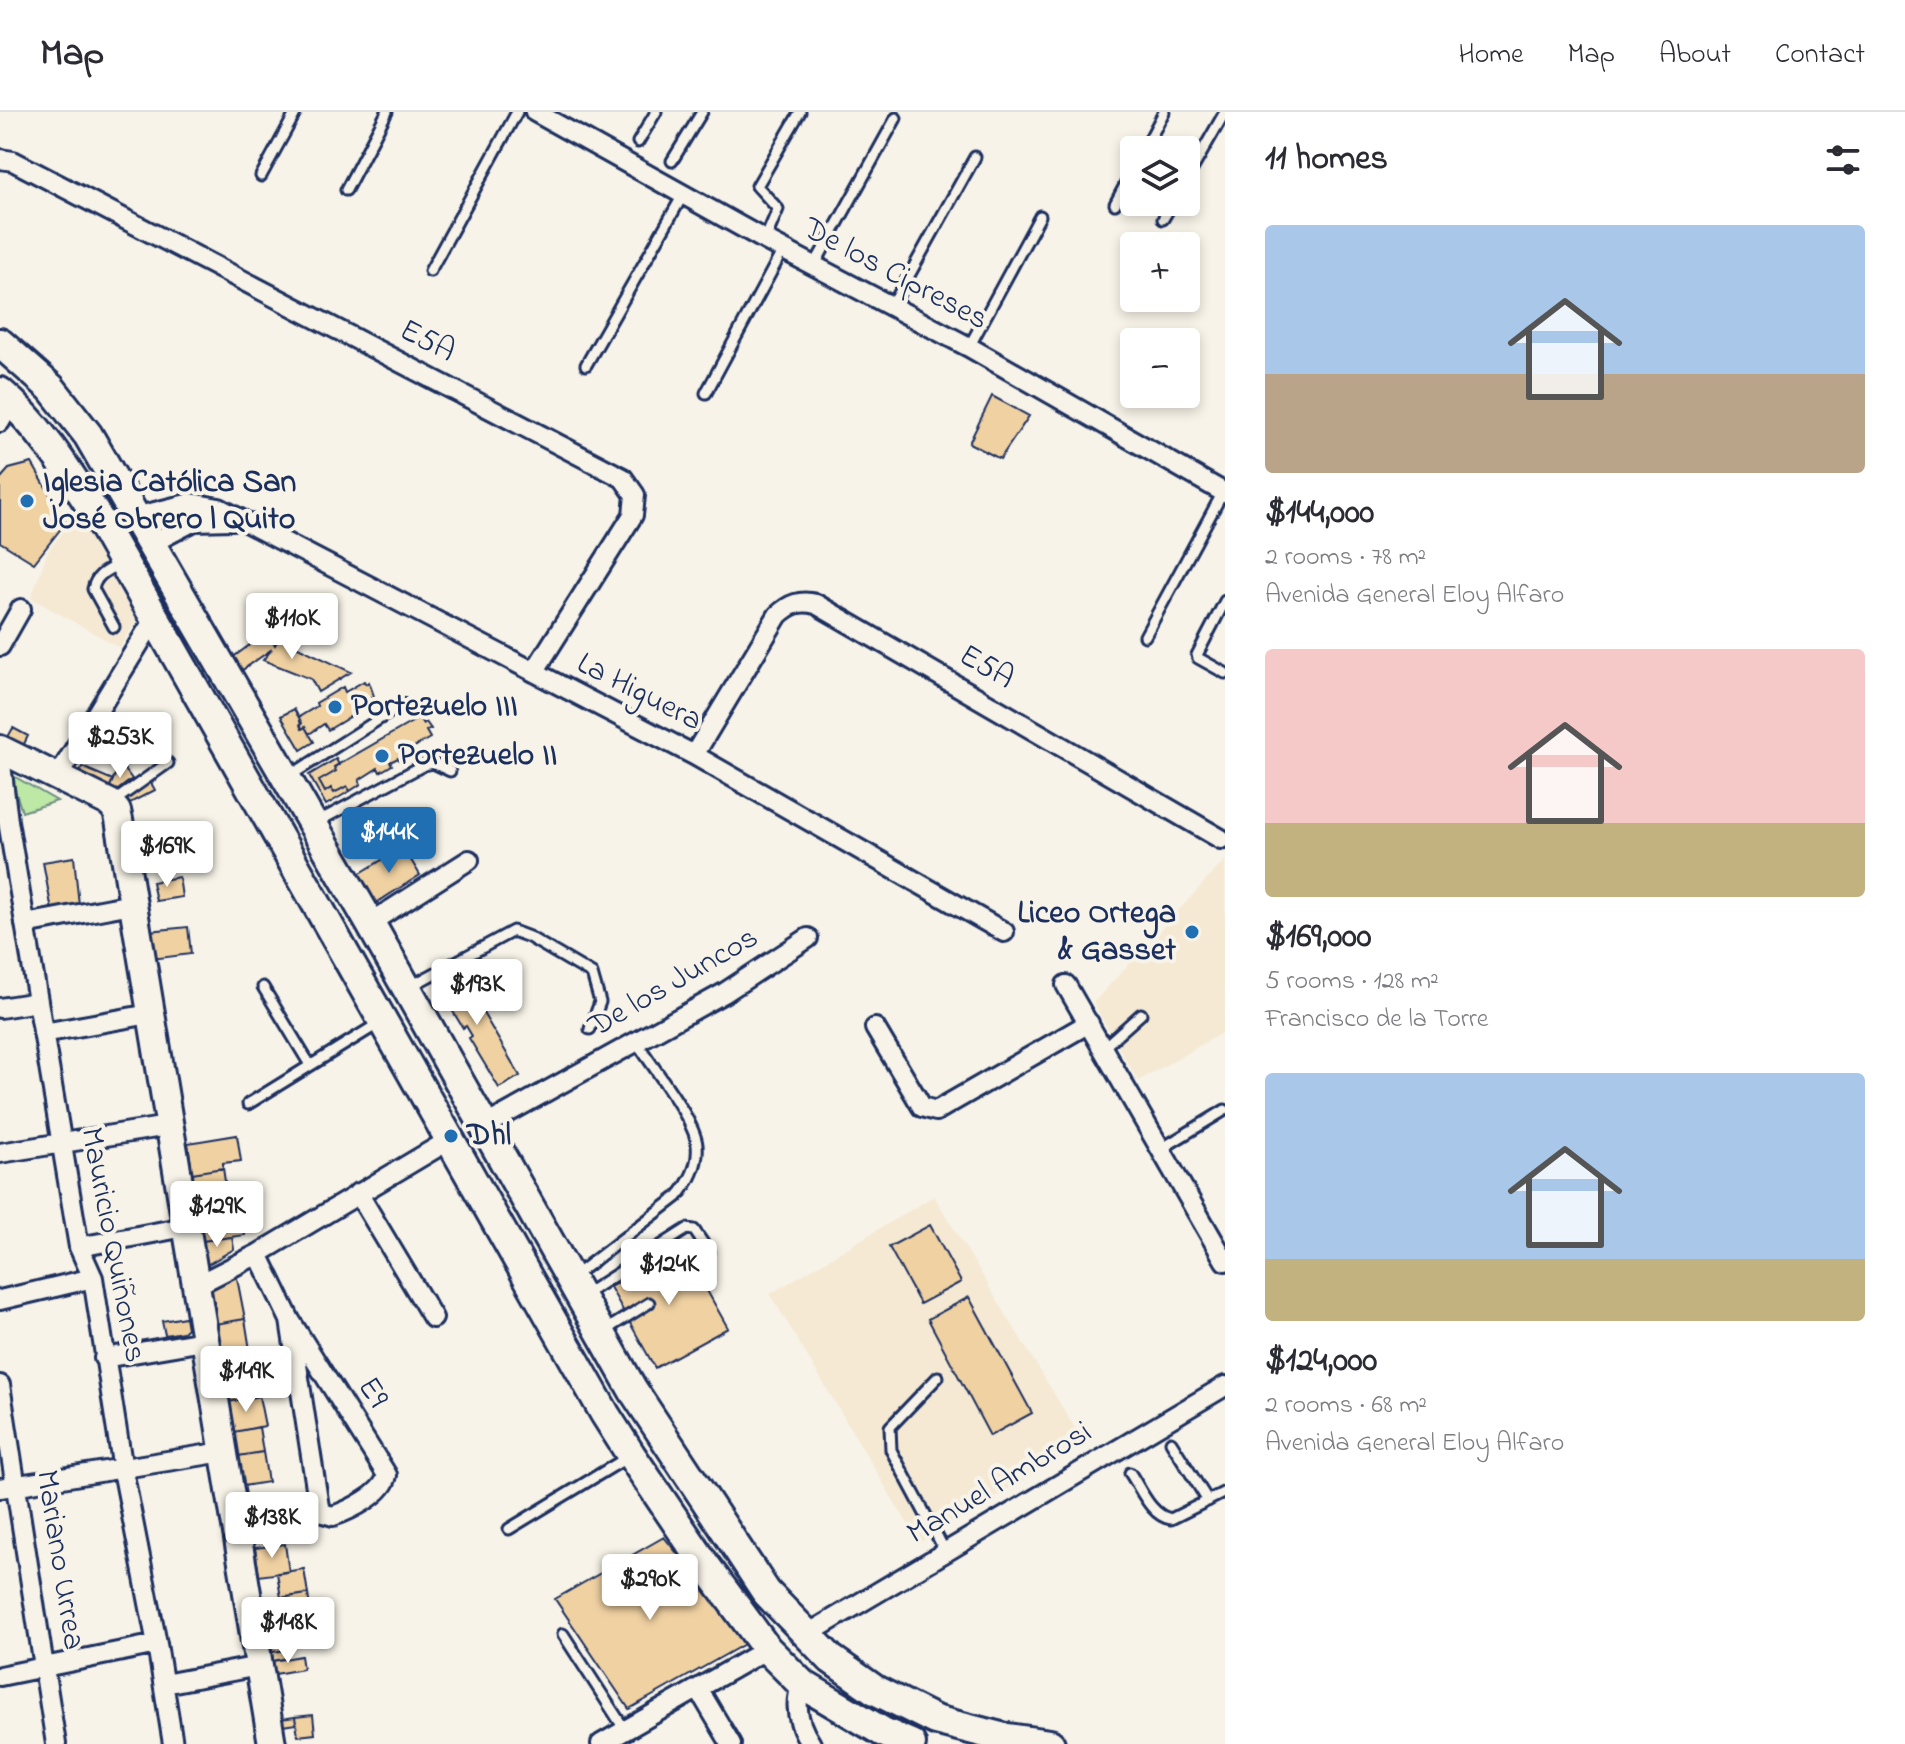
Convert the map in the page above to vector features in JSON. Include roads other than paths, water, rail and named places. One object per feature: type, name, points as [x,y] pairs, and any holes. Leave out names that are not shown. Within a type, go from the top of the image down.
[{"type":"main road","points":[[0,343],[51,388],[88,435],[408,988],[633,1390],[766,1592],[831,1659],[875,1690],[935,1720],[1001,1737],[1050,1744]]},
{"type":"main road","points":[[4,405],[65,467],[124,562],[605,1414],[706,1566],[767,1649],[802,1684],[883,1732],[911,1744]]},
{"type":"street","name":"De los Cipreses","points":[[535,112],[783,250],[969,347],[1224,493]]},
{"type":"street","name":"E5A","points":[[0,159],[27,168],[623,478],[635,495],[633,515],[534,672]]},
{"type":"street","name":"La Higuera","points":[[135,517],[191,503],[216,507],[694,755],[1004,932]]},
{"type":"street","name":"La Higuera","points":[[152,543],[194,521],[239,520]]},
{"type":"street","name":"E5A","points":[[694,755],[778,615],[796,603],[806,602],[816,604],[1221,839]]},
{"type":"street","points":[[0,646],[21,609]]},
{"type":"street","points":[[57,778],[156,616]]},
{"type":"street","points":[[0,749],[110,803],[119,820],[272,1744]]},
{"type":"street","name":"Mauricio Quiñones","points":[[0,756],[4,821],[25,924],[79,1247],[93,1278],[123,1470],[173,1744]]},
{"type":"street","points":[[370,923],[469,860]]},
{"type":"street","points":[[25,924],[132,904]]},
{"type":"street","name":"De los Juncos","points":[[486,1125],[724,993],[808,938]]},
{"type":"street","points":[[1066,985],[1225,1261]]},
{"type":"street","points":[[0,1008],[38,1002]]},
{"type":"street","points":[[43,1033],[150,1014]]},
{"type":"street","points":[[875,1028],[922,1107],[936,1111],[1089,1023]]},
{"type":"street","points":[[0,1153],[168,1126]]},
{"type":"street","points":[[195,1286],[258,1254],[451,1139]]},
{"type":"street","points":[[358,1193],[433,1318]]},
{"type":"street","points":[[79,1247],[185,1227]]},
{"type":"street","name":"E9","points":[[258,1254],[290,1320],[385,1468],[387,1481],[377,1491],[338,1514],[328,1516],[319,1507],[290,1320]]},
{"type":"street","points":[[0,1300],[93,1278]]},
{"type":"street","points":[[104,1358],[204,1341]]},
{"type":"street","name":"Mariano Urrea","points":[[0,1385],[9,1487],[45,1669],[56,1744]]},
{"type":"street","name":"Manuel Ambrosi","points":[[806,1635],[1225,1386]]},
{"type":"street","points":[[9,1487],[223,1452]]},
{"type":"street","points":[[0,1676],[157,1644]]},
{"type":"street","points":[[601,1744],[767,1649]]},
{"type":"street","points":[[164,1684],[259,1666]]},
{"type":"street","points":[[802,1684],[796,1697],[798,1712],[811,1744]]},
{"type":"street","points":[[699,1690],[731,1744]]},
{"type":"lane","points":[[261,176],[296,112]]},
{"type":"lane","points":[[346,190],[387,112]]},
{"type":"lane","points":[[430,271],[517,112]]},
{"type":"lane","points":[[638,142],[656,112]]},
{"type":"lane","points":[[672,161],[702,112]]},
{"type":"lane","points":[[765,240],[778,209],[757,186],[800,112]]},
{"type":"lane","points":[[1151,136],[1164,112]]},
{"type":"lane","points":[[1200,156],[1225,112]]},
{"type":"lane","points":[[814,266],[896,118]]},
{"type":"lane","points":[[892,306],[975,157]]},
{"type":"lane","points":[[586,365],[683,195]]},
{"type":"lane","points":[[1115,204],[1120,195]]},
{"type":"lane","points":[[969,347],[1040,216]]},
{"type":"lane","points":[[706,393],[783,250]]},
{"type":"lane","points":[[1145,636],[1224,493]]},
{"type":"lane","points":[[114,627],[93,589],[98,577],[124,562]]},
{"type":"lane","points":[[1225,601],[1221,615],[1197,655],[1225,673]]},
{"type":"lane","points":[[287,778],[403,704]]},
{"type":"lane","points":[[110,803],[168,763]]},
{"type":"lane","points":[[314,824],[424,765],[433,763],[450,771]]},
{"type":"lane","points":[[408,988],[513,931],[592,974],[600,1002],[590,1029]]},
{"type":"lane","points":[[263,987],[310,1065]]},
{"type":"lane","points":[[1103,1048],[1141,1014]]},
{"type":"lane","points":[[248,1104],[384,1020]]},
{"type":"lane","points":[[576,1288],[677,1197],[689,1183],[694,1164],[698,1144],[690,1124],[636,1041]]},
{"type":"lane","points":[[1161,1149],[1225,1110]]},
{"type":"lane","points":[[576,1288],[687,1229],[694,1230],[709,1252]]},
{"type":"lane","points":[[601,1333],[649,1303]]},
{"type":"lane","points":[[938,1377],[890,1427],[891,1450],[945,1551]]},
{"type":"lane","points":[[1171,1442],[1208,1501]]},
{"type":"lane","points":[[509,1529],[631,1455]]},
{"type":"lane","points":[[1130,1473],[1162,1518],[1171,1519],[1225,1492]]},
{"type":"lane","points":[[563,1634],[625,1730]]},
{"type":"place","name":"Iglesia Católica San José Obrero | Quito","points":[[27,501]]},
{"type":"place","name":"Portezuelo III","points":[[335,707]]},
{"type":"place","name":"Portezuelo II","points":[[382,756]]},
{"type":"place","name":"Liceo Ortega & Gasset","points":[[1192,932]]},
{"type":"place","name":"Dhl","points":[[451,1136]]}]
